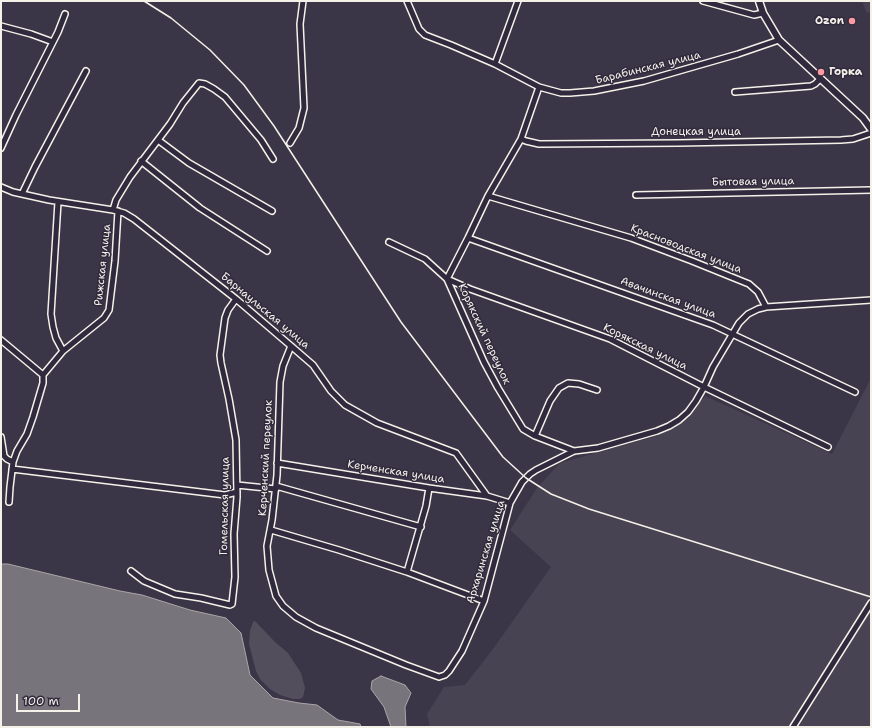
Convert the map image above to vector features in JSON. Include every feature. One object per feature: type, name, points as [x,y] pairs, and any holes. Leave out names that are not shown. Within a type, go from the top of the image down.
[{"type":"street","points":[[290,143],[299,128],[304,108],[300,24],[303,1]]},
{"type":"street","name":"Барабинская улица","points":[[407,1],[419,29],[425,35],[452,44],[539,87],[561,93],[594,91],[666,75],[779,40]]},
{"type":"street","points":[[495,64],[518,1]]},
{"type":"street","points":[[703,1],[754,15],[763,14]]},
{"type":"street","points":[[759,1],[763,14],[779,40],[863,118],[871,129]]},
{"type":"street","points":[[1,148],[53,42],[65,14]]},
{"type":"street","points":[[1,26],[32,34],[53,42]]},
{"type":"street","points":[[22,194],[86,71]]},
{"type":"street","points":[[735,92],[799,88],[811,86],[820,78]]},
{"type":"street","name":"Рижская улица","points":[[9,502],[13,462],[17,451],[27,434],[33,417],[43,383],[43,375],[63,351],[108,314],[111,297],[116,211],[120,193],[141,161],[158,140],[196,86],[199,83],[205,84],[224,97],[261,140],[273,159]]},
{"type":"street","points":[[447,279],[488,196],[521,139],[529,112],[539,87]]},
{"type":"street","name":"Донецкая улица","points":[[521,139],[539,144],[678,143],[841,140],[853,139],[871,133]]},
{"type":"street","points":[[158,140],[188,163],[272,212]]},
{"type":"street","points":[[141,161],[200,208],[267,251]]},
{"type":"street","name":"Барнаульская улица","points":[[1,187],[22,194],[58,202],[116,211],[134,219],[236,299],[291,346],[312,365],[337,398],[349,408],[377,423],[456,453],[487,496]]},
{"type":"street","name":"Бытовая улица","points":[[636,195],[871,190]]},
{"type":"street","name":"Красноводская улица","points":[[488,196],[630,238],[692,261],[749,284],[758,292],[766,307]]},
{"type":"street","points":[[58,202],[51,314],[56,338],[63,351]]},
{"type":"street","name":"Авачинская улица","points":[[468,238],[733,333],[792,363],[855,392]]},
{"type":"street","name":"Корякский переулок","points":[[389,242],[425,259],[435,266],[447,279],[469,330],[498,388],[523,429],[535,436],[574,451]]},
{"type":"street","name":"Корякская улица","points":[[447,279],[470,289],[610,339],[828,448]]},
{"type":"street","name":"Гомельская улица","points":[[131,571],[144,581],[175,594],[201,598],[230,606],[232,604],[235,577],[234,529],[237,492],[236,440],[220,355],[225,318],[231,305],[236,299]]},
{"type":"street","points":[[766,307],[871,300]]},
{"type":"street","name":"Архаринская улица","points":[[444,675],[462,651],[484,600],[510,503],[519,486],[530,474],[574,451],[598,448],[670,426],[688,412],[704,387],[713,367],[739,323],[748,314],[766,307]]},
{"type":"street","points":[[1,340],[43,375]]},
{"type":"street","name":"Керченский переулок","points":[[291,346],[283,366],[280,382],[276,487],[267,546],[273,589],[276,596],[283,606],[296,617],[316,628],[437,677],[444,675]]},
{"type":"street","points":[[535,436],[550,401],[559,388],[568,383],[579,384],[598,390]]},
{"type":"street","points":[[1,437],[4,456],[7,460],[13,462]]},
{"type":"street","name":"Керченская улица","points":[[277,463],[487,496],[510,503]]},
{"type":"street","points":[[12,469],[225,495],[237,492]]},
{"type":"street","points":[[237,485],[276,487],[420,527]]},
{"type":"street","points":[[407,572],[429,488]]},
{"type":"street","points":[[270,530],[407,572],[484,600]]},
{"type":"street","points":[[793,727],[871,603]]},
{"type":"shaded area","points":[[862,1],[871,1],[871,12],[867,13]]},
{"type":"shaded area","points":[[871,378],[871,727],[430,727],[427,714],[444,687],[465,685],[493,649],[551,567],[510,530],[537,488],[560,463],[660,435],[689,417],[705,396],[832,454]]},
{"type":"shaded area","points":[[1,564],[8,564],[142,595],[190,610],[226,618],[241,633],[250,675],[273,698],[317,705],[338,720],[360,724],[361,727],[1,727]]},
{"type":"shaded area","points":[[255,621],[288,653],[301,673],[305,688],[303,697],[300,699],[293,699],[280,695],[270,689],[260,679],[256,671],[249,644],[250,631],[253,622]]},
{"type":"shaded area","points":[[381,676],[405,685],[411,693],[405,707],[406,727],[391,727],[384,707],[371,689],[372,681]]},
{"type":"railway","points":[[144,1],[171,18],[210,50],[244,85],[274,126],[401,322],[503,457],[526,478],[551,494],[589,509],[871,597]]},
{"type":"place","name":"Ozon","points":[[852,21]]},
{"type":"place","name":"Горка","points":[[821,72]]}]
